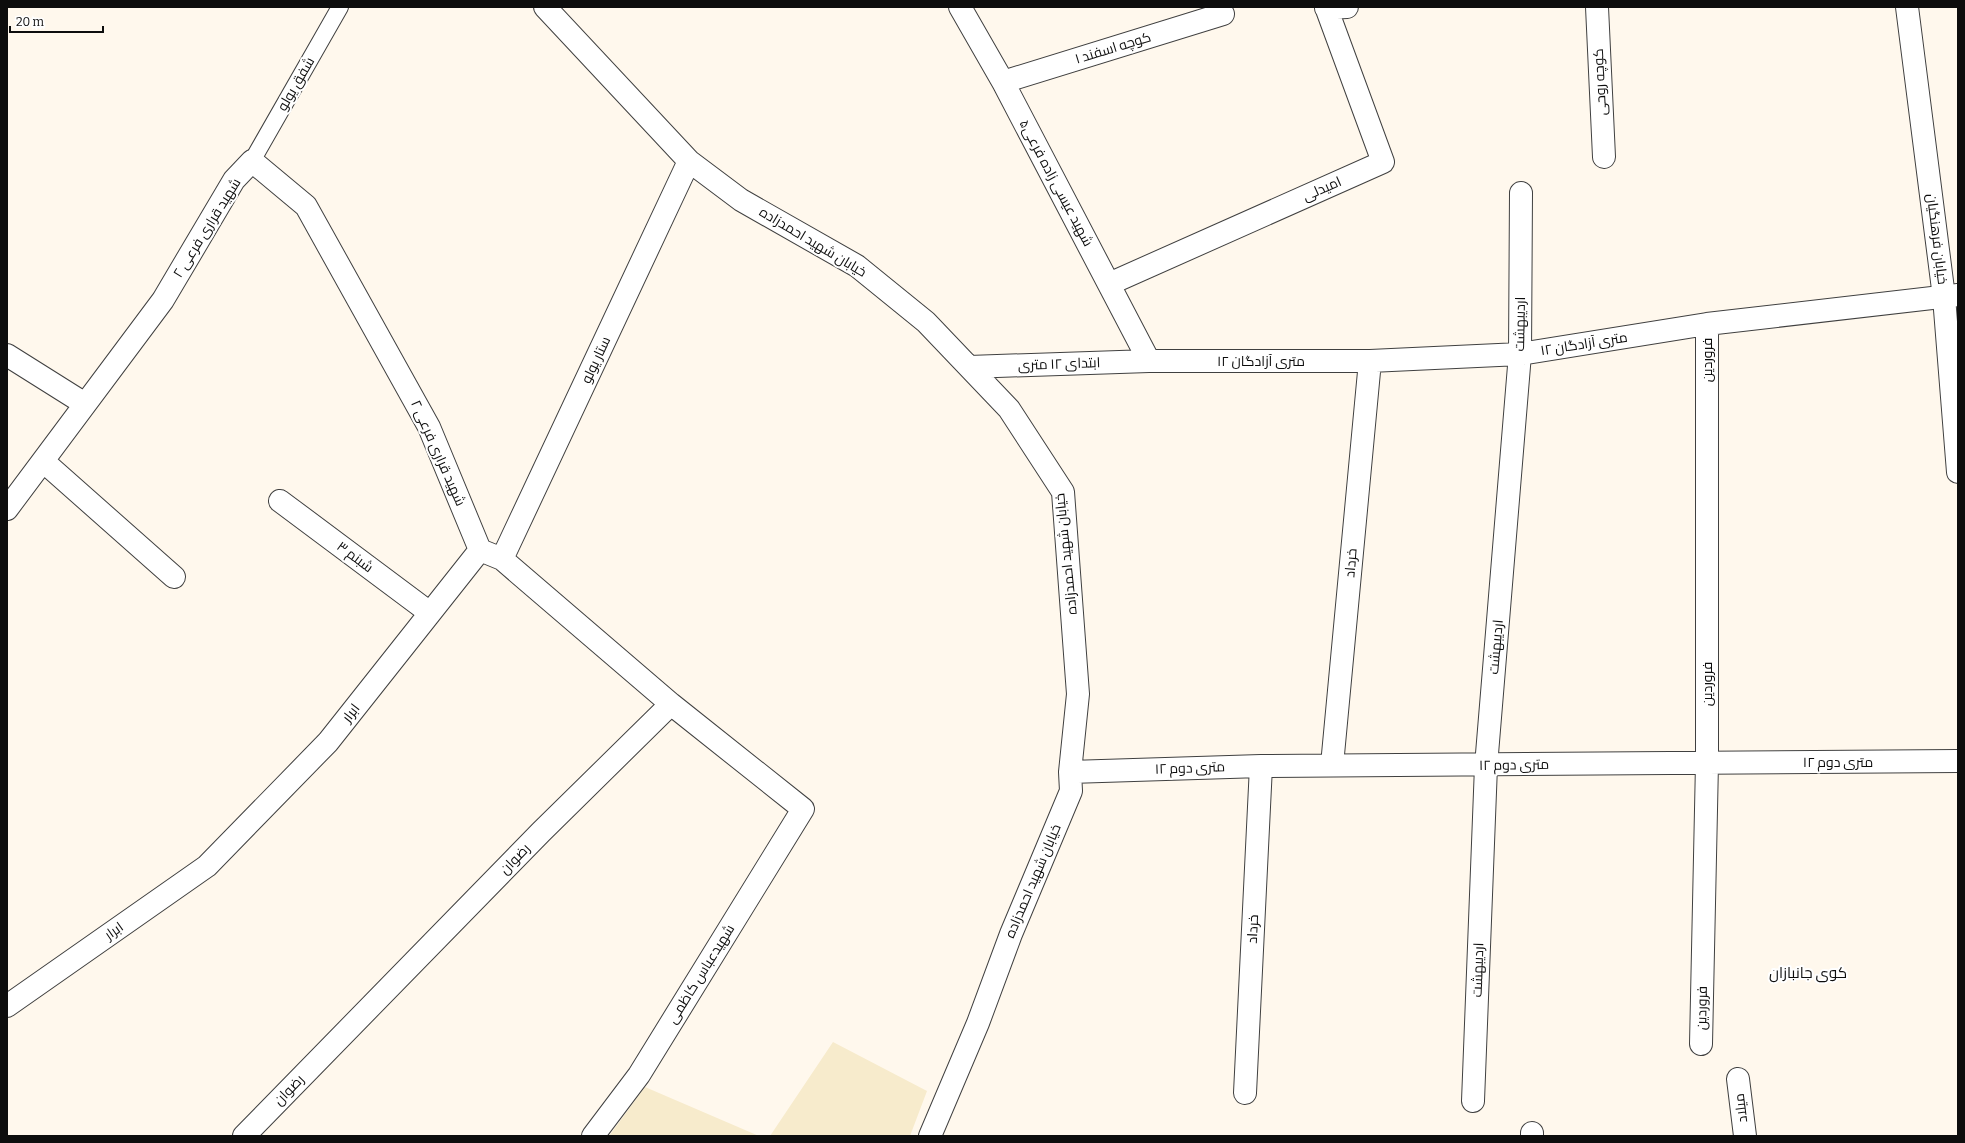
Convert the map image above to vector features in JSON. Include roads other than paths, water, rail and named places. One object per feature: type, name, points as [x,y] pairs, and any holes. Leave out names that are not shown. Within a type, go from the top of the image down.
[{"type":"street","name":"خیابان شهید احمدزاده","points":[[545,7],[689,161],[741,200],[857,266],[926,322],[1009,409],[1063,492],[1078,694],[1070,772],[1071,791],[1011,934],[978,1023],[930,1136]]},
{"type":"street","name":"شهید عیسی زاده فرعی۵","points":[[960,7],[1003,82],[1149,361]]},
{"type":"street","name":"امیدلی","points":[[1109,284],[1383,162],[1333,7]]},
{"type":"street","name":"کوچه روحی","points":[[1596,7],[1604,157]]},
{"type":"street","name":"خیابان فرهنگیان","points":[[1907,7],[1951,296],[1958,472]]},
{"type":"street","name":"کوچه اسفند ۱","points":[[1003,82],[1223,14]]},
{"type":"street","name":"شهید قراری فرعی ۲","points":[[7,509],[163,300],[234,180],[252,161],[306,206],[429,427],[480,550]]},
{"type":"street","name":"ستار یولو","points":[[502,559],[689,161]]},
{"type":"street","name":"اردیبهشت","points":[[1473,1101],[1486,766],[1520,354],[1521,193]]},
{"type":"street","name":"۱۲ متری آزادگان","points":[[1149,361],[1370,361],[1520,354],[1707,324],[1951,296]]},
{"type":"street","name":"فروردین","points":[[1701,1044],[1708,763],[1707,324]]},
{"type":"street","points":[[7,355],[85,404]]},
{"type":"street","name":"ابتدای ۱۲ متری","points":[[969,367],[1149,361]]},
{"type":"street","name":"خرداد","points":[[1332,765],[1370,361]]},
{"type":"street","points":[[43,461],[174,577]]},
{"type":"street","name":"شبنم ۳","points":[[280,501],[430,613]]},
{"type":"street","points":[[480,550],[502,559],[671,704]]},
{"type":"street","name":"ابرار","points":[[7,1006],[206,866],[328,742],[480,550]]},
{"type":"street","name":"شهیدعباس کاظمی","points":[[593,1136],[639,1074],[803,808],[671,704]]},
{"type":"street","name":"رضوان","points":[[244,1136],[541,832],[671,704]]},
{"type":"street","name":"۱۲ متری دوم","points":[[1070,772],[1332,765],[1486,766],[1958,761]]},
{"type":"street","name":"خرداد","points":[[1245,1093],[1261,766]]},
{"type":"street","name":"میلاد","points":[[1738,1079],[1744,1136]]},
{"type":"lane","name":"شفق یولو","points":[[252,161],[340,7]]},
{"type":"district","name":"کوی جانبازان","points":[[1808,973]]}]
